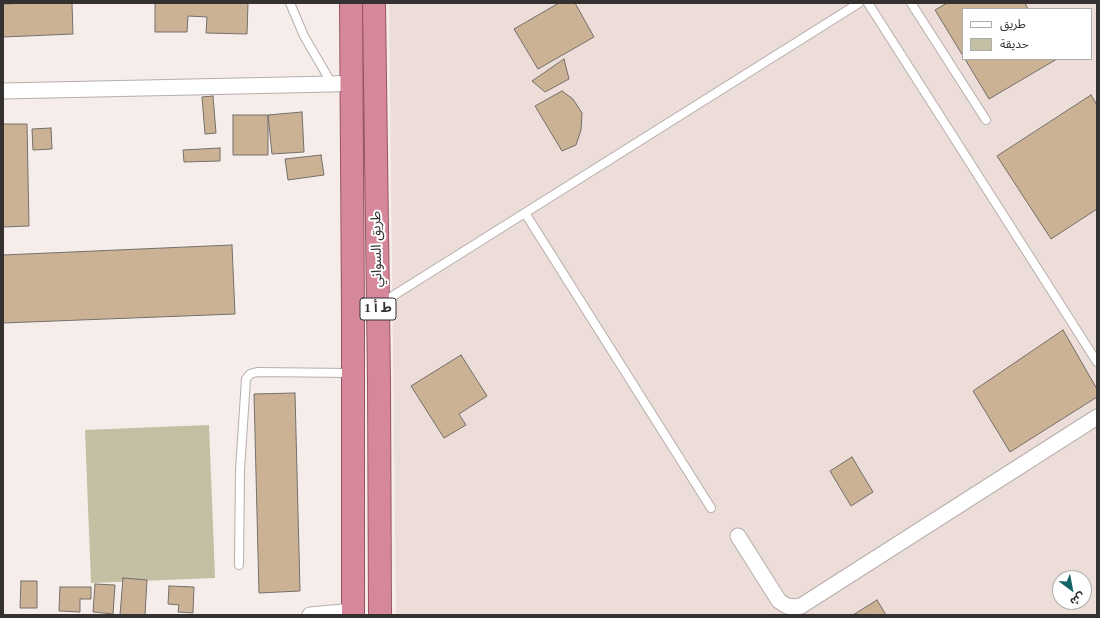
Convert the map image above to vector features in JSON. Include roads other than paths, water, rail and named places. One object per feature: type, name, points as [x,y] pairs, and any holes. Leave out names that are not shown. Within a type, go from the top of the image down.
[{"type":"highway","name":"طريق السواني","points":[[351,3],[342,84],[352,373],[353,613]]},
{"type":"highway","name":"طريق السواني","points":[[374,3],[380,615]]},
{"type":"street","points":[[3,91],[342,84]]},
{"type":"street","points":[[738,536],[779,602],[788,606],[801,606],[1097,417]]},
{"type":"street","points":[[310,615],[353,613]]},
{"type":"lane","points":[[290,3],[304,36],[342,84]]},
{"type":"lane","points":[[378,306],[859,3]]},
{"type":"lane","points":[[868,3],[1097,362]]},
{"type":"lane","points":[[915,4],[986,120]]},
{"type":"lane","points":[[525,213],[711,508]]},
{"type":"lane","points":[[240,564],[240,470],[246,379],[250,374],[257,372],[352,373]]}]
